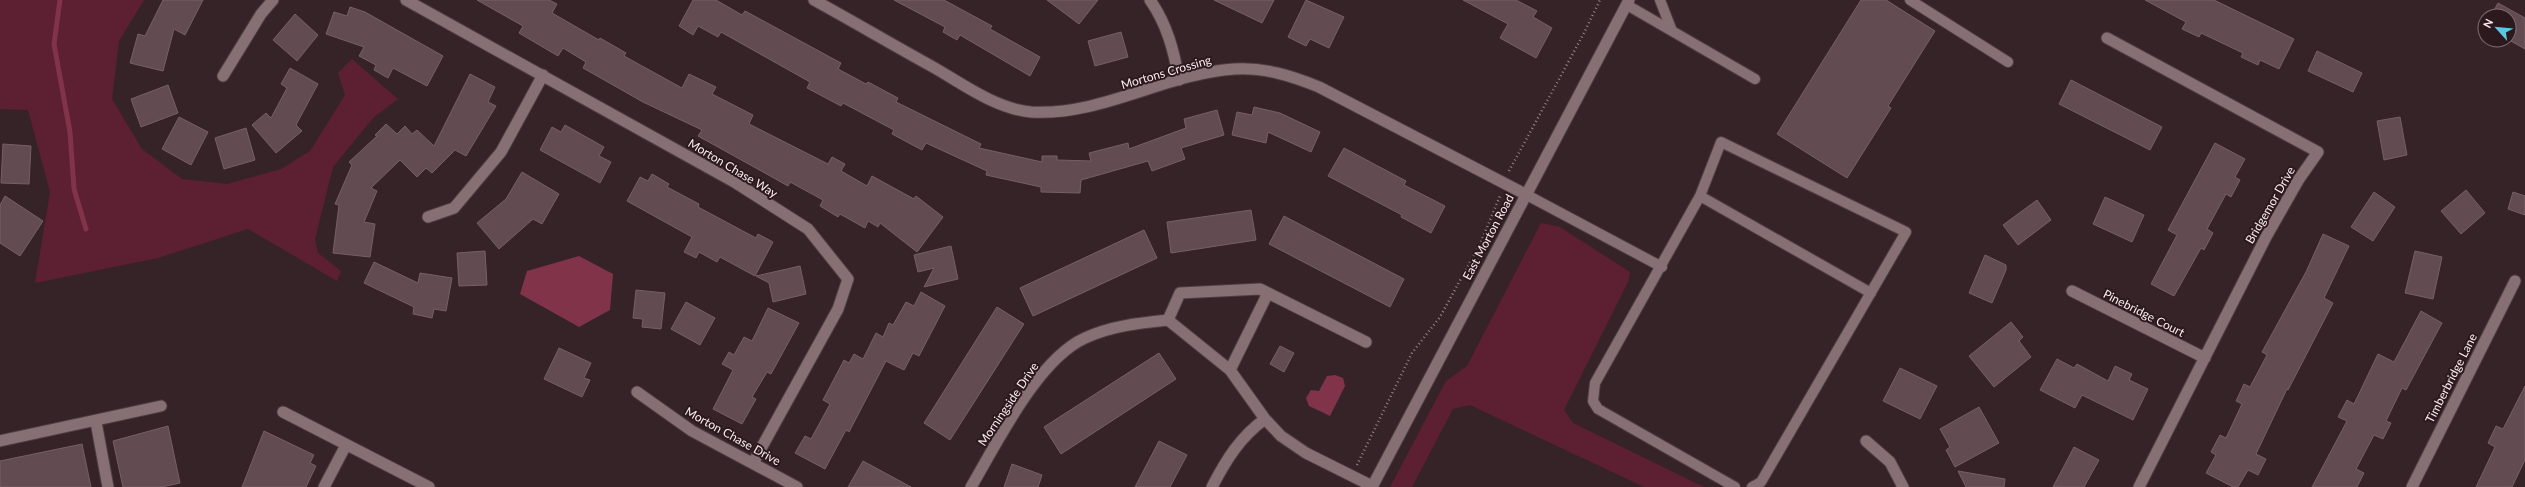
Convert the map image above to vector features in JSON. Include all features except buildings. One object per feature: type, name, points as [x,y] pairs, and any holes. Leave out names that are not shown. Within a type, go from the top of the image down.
[{"type":"street","points":[[223,76],[261,14],[273,0]]},
{"type":"street","name":"Morton Chase Way","points":[[406,0],[543,75],[736,184],[808,229],[848,279],[838,309],[752,463]]},
{"type":"street","name":"Mortons Crossing","points":[[814,0],[995,102],[1029,112],[1065,112],[1090,107],[1209,72],[1236,69],[1266,70],[1294,77],[1319,87],[1525,194]]},
{"type":"street","points":[[1150,0],[1157,10],[1172,45],[1179,80]]},
{"type":"street","name":"East Morton Road","points":[[1372,487],[1625,2]]},
{"type":"street","name":"Bridgemor Drive","points":[[2107,38],[2318,152],[2299,179],[2266,237],[2139,487]]},
{"type":"street","points":[[428,217],[454,208],[501,152],[543,75]]},
{"type":"street","name":"Timberbridge Lane","points":[[2412,487],[2515,280]]},
{"type":"street","points":[[1366,342],[1260,289],[1180,293],[1168,320],[1230,370],[1265,419],[1281,436],[1306,453],[1372,487]]},
{"type":"street","name":"Pinebridge Court","points":[[2072,291],[2205,358]]},
{"type":"street","points":[[1230,370],[1268,293]]},
{"type":"street","name":"Morningside Drive","points":[[971,487],[1039,377],[1061,353],[1084,338],[1102,331],[1127,324],[1168,320]]},
{"type":"street","name":"Morton Chase Drive","points":[[637,392],[692,431],[797,487]]},
{"type":"street","points":[[0,441],[96,422],[161,406]]},
{"type":"street","points":[[283,412],[429,487]]},
{"type":"street","points":[[1212,487],[1230,454],[1251,430],[1265,419]]},
{"type":"street","points":[[96,422],[108,487]]},
{"type":"street","points":[[1866,441],[1890,462],[1903,487]]},
{"type":"street","points":[[324,487],[346,445]]},
{"type":"lane","points":[[1660,0],[1672,31]]},
{"type":"lane","points":[[1910,0],[2008,62]]},
{"type":"lane","points":[[1625,2],[1755,79]]},
{"type":"lane","points":[[1735,487],[1598,409],[1593,401],[1595,383],[1662,267],[1700,196],[1721,142],[1906,232],[1761,482],[1752,487]]},
{"type":"lane","points":[[1525,194],[1662,267]]},
{"type":"lane","points":[[1700,196],[1871,293]]},
{"type":"path","points":[[1352,476],[1412,353],[1440,317],[1480,244],[1505,184],[1510,166],[1583,35],[1600,0]]},
{"type":"shaded area","points":[[0,0],[144,0],[119,41],[112,99],[142,149],[182,179],[227,184],[281,169],[310,151],[345,95],[338,73],[352,59],[398,99],[374,117],[333,167],[315,239],[318,253],[341,271],[337,281],[248,229],[158,258],[35,283],[50,192],[28,110],[0,109]]},
{"type":"shaded area","points":[[1541,223],[1560,227],[1630,272],[1628,282],[1564,410],[1573,423],[1704,487],[1644,487],[1470,405],[1453,409],[1412,487],[1390,487],[1446,381],[1467,366]]},
{"type":"shaded area","points":[[579,256],[613,274],[610,310],[579,327],[520,294],[527,271]]},
{"type":"shaded area","points":[[1335,375],[1343,378],[1345,386],[1330,416],[1309,406],[1306,398],[1311,390],[1319,391],[1327,376]]},
{"type":"waterway","points":[[60,0],[54,44],[70,132],[74,189],[86,229]]}]
